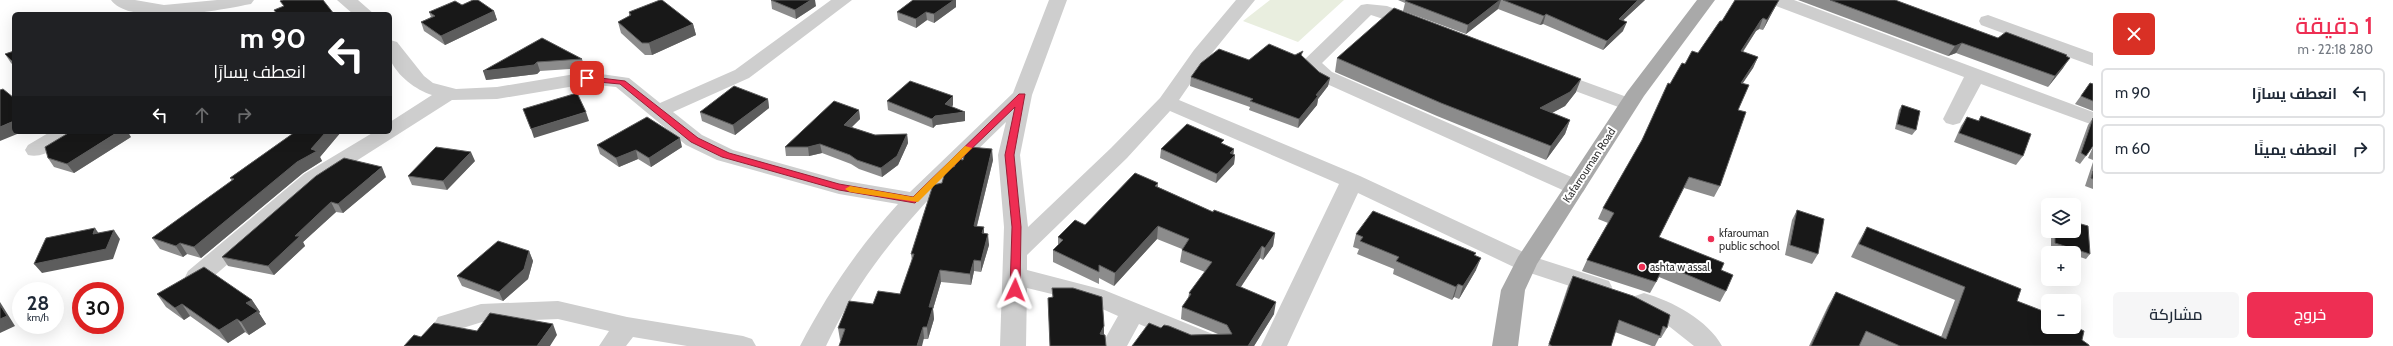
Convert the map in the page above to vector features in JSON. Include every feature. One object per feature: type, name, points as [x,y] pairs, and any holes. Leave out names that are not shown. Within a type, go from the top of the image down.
[{"type":"main road","name":"Kafarrouman Road","points":[[1505,346],[1513,290],[1526,263],[1628,104],[1666,49],[1706,0]]},
{"type":"street","points":[[120,0],[130,6],[172,10],[245,0]]},
{"type":"street","points":[[346,0],[361,12]]},
{"type":"street","points":[[659,110],[742,74],[843,0]]},
{"type":"street","points":[[1013,346],[1016,227],[1009,155],[1022,95],[1058,0]]},
{"type":"street","points":[[1016,252],[1119,153],[1167,102],[1201,54],[1246,0]]},
{"type":"street","points":[[1777,0],[2093,119]]},
{"type":"street","points":[[1432,29],[1381,10],[1367,9],[1311,63],[1325,76],[1575,187]]},
{"type":"street","points":[[1988,22],[2093,60]]},
{"type":"street","points":[[392,49],[417,80],[426,87],[448,94],[466,96],[492,94],[587,78],[609,79],[622,82],[659,110],[694,140],[726,155],[839,187],[915,200]]},
{"type":"street","points":[[1533,68],[1628,104]]},
{"type":"street","points":[[1953,119],[1976,74]]},
{"type":"street","points":[[392,130],[448,94]]},
{"type":"street","points":[[813,346],[829,312],[874,246],[915,200],[1022,95]]},
{"type":"street","points":[[1167,102],[1352,181],[1526,263],[1637,298],[1671,316],[1700,336],[1709,346]]},
{"type":"street","points":[[36,150],[62,134]]},
{"type":"street","points":[[196,277],[312,179],[386,134]]},
{"type":"street","points":[[1274,346],[1352,181]]},
{"type":"street","points":[[1015,276],[1094,296],[1216,346]]},
{"type":"street","points":[[447,324],[481,313],[558,310],[619,336],[743,346]]},
{"type":"street","points":[[1114,346],[1133,311]]},
{"type":"shaded area","points":[[1270,0],[1344,0],[1298,42],[1243,21]]},
{"type":"building","points":[[323,0],[332,12],[276,12],[274,10],[284,6],[280,1]]},
{"type":"building","points":[[473,0],[478,0],[494,11],[441,36],[421,22],[435,16],[429,12],[455,1],[462,5]]},
{"type":"building","points":[[660,0],[693,24],[649,43],[642,43],[618,22],[631,15],[629,12]]},
{"type":"building","points":[[771,0],[811,0],[795,10]]},
{"type":"building","points":[[913,0],[954,0],[934,14],[926,12],[916,19],[897,12]]},
{"type":"building","points":[[1500,0],[1468,25],[1405,1]]},
{"type":"building","points":[[1503,0],[1638,0],[1619,19],[1627,22],[1607,41],[1546,14],[1544,16]]},
{"type":"building","points":[[1735,0],[1779,0],[1767,20],[1763,18],[1761,20],[1741,51],[1758,57],[1741,83],[1749,85],[1738,110],[1746,112],[1720,186],[1689,177],[1659,237],[1724,263],[1721,270],[1733,275],[1726,291],[1664,265],[1656,282],[1587,260],[1614,213],[1603,208],[1642,140],[1668,83],[1670,84],[1682,63],[1685,64],[1692,51],[1698,53],[1720,21],[1722,21]]},
{"type":"building","points":[[1830,0],[1895,0],[1998,38],[2006,32],[2067,55],[2066,56],[2070,58],[2055,76],[1962,43],[1955,46]]},
{"type":"building","points":[[1394,8],[1581,79],[1570,92],[1540,108],[1570,120],[1551,146],[1441,103],[1337,58]]},
{"type":"building","points":[[542,38],[582,59],[537,62],[534,65],[483,71]]},
{"type":"building","points":[[1269,44],[1295,55],[1303,51],[1301,55],[1319,72],[1330,78],[1316,95],[1318,96],[1299,119],[1250,101],[1253,99],[1191,77],[1201,63],[1219,49],[1249,60]]},
{"type":"building","points":[[12,52],[12,61],[5,54]]},
{"type":"building","points":[[910,81],[953,96],[945,104],[965,112],[935,116],[932,119],[887,101]]},
{"type":"building","points":[[2090,83],[2093,84],[2093,101],[2081,96]]},
{"type":"building","points":[[734,86],[768,99],[733,125],[700,112]]},
{"type":"building","points":[[3,89],[12,96],[12,122],[0,127],[0,90]]},
{"type":"building","points":[[577,93],[586,112],[531,129],[523,109]]},
{"type":"building","points":[[834,101],[859,110],[844,125],[875,135],[907,134],[897,156],[881,168],[857,160],[850,155],[820,144],[808,147],[785,147]]},
{"type":"building","points":[[1902,105],[1920,111],[1916,130],[1897,124]]},
{"type":"building","points":[[1981,116],[2031,134],[2023,156],[1959,133],[1967,117],[1979,121]]},
{"type":"building","points":[[647,117],[680,138],[649,158],[636,150],[616,158],[597,145]]},
{"type":"building","points":[[2093,118],[2093,146],[2086,156],[2081,153]]},
{"type":"building","points":[[1187,124],[1224,140],[1221,143],[1234,149],[1230,153],[1235,155],[1217,174],[1161,149]]},
{"type":"building","points":[[67,134],[115,134],[67,164],[48,158],[45,147]]},
{"type":"building","points":[[292,134],[324,134],[311,149],[317,151],[297,162],[194,247],[180,243],[176,246],[152,238],[234,179],[230,178]]},
{"type":"building","points":[[436,147],[471,152],[443,181],[408,176]]},
{"type":"building","points":[[970,147],[992,149],[974,226],[984,227],[982,233],[988,234],[981,261],[974,260],[970,274],[940,270],[929,307],[933,307],[927,327],[923,327],[917,346],[839,346],[845,329],[838,328],[849,301],[873,304],[878,291],[900,294],[914,254],[911,254],[933,185],[942,183],[945,172],[951,166],[954,167],[958,159],[963,160],[965,153]]},
{"type":"building","points":[[344,158],[382,167],[338,204],[331,202],[295,236],[300,236],[268,266],[222,257],[316,176]]},
{"type":"building","points":[[1135,173],[1158,183],[1155,186],[1213,212],[1214,210],[1275,233],[1265,248],[1262,246],[1236,285],[1276,302],[1248,346],[1132,346],[1149,323],[1161,328],[1164,325],[1169,326],[1191,335],[1232,334],[1227,325],[1182,307],[1191,294],[1189,293],[1212,262],[1182,250],[1189,239],[1158,226],[1115,273],[1099,265],[1099,272],[1053,250],[1063,240],[1058,237],[1075,220],[1085,225]]},
{"type":"building","points":[[1797,210],[1824,219],[1818,254],[1790,245]]},
{"type":"building","points":[[1373,211],[1476,253],[1474,255],[1481,258],[1463,286],[1458,284],[1456,287],[1396,261],[1399,257],[1360,241],[1363,237],[1356,234]]},
{"type":"building","points":[[2081,224],[2088,226],[2090,254],[2081,251],[2081,246],[2065,246],[2055,243],[2055,238],[2081,238]]},
{"type":"building","points":[[1867,227],[2021,289],[2017,301],[2041,310],[2041,334],[2081,334],[2081,330],[2084,331],[2082,340],[2089,346],[1900,346],[1866,331],[1859,346],[1811,346],[1836,292],[1946,339],[1965,287],[1859,244]]},
{"type":"building","points":[[95,228],[93,234],[114,230],[106,249],[34,264],[46,238]]},
{"type":"building","points":[[498,241],[529,251],[524,269],[499,292],[457,276]]},
{"type":"building","points":[[204,267],[252,300],[246,303],[258,311],[241,322],[237,319],[219,330],[182,304],[175,308],[157,294]]},
{"type":"building","points":[[1573,276],[1633,296],[1670,315],[1667,328],[1663,326],[1660,336],[1619,320],[1611,346],[1552,346],[1549,344]]},
{"type":"building","points":[[1052,288],[1073,288],[1102,297],[1104,326],[1100,334],[1105,335],[1106,346],[1050,346],[1048,298],[1053,297]]},
{"type":"building","points":[[0,305],[7,316],[0,319]]},
{"type":"building","points":[[490,313],[553,324],[537,346],[404,346],[414,335],[421,337],[434,323],[477,331]]},
{"type":"slow traffic","points":[[850,189],[915,200],[968,148]]},
{"type":"place","name":"kfarouman public school","points":[[1711,239]]},
{"type":"place","name":"ashta w assal","points":[[1642,267]]},
{"type":"route","points":[[587,78],[609,79],[622,82],[639,94],[694,140],[726,155],[767,168],[839,187],[915,200],[1022,95],[1009,155],[1016,227],[1015,290]]}]
